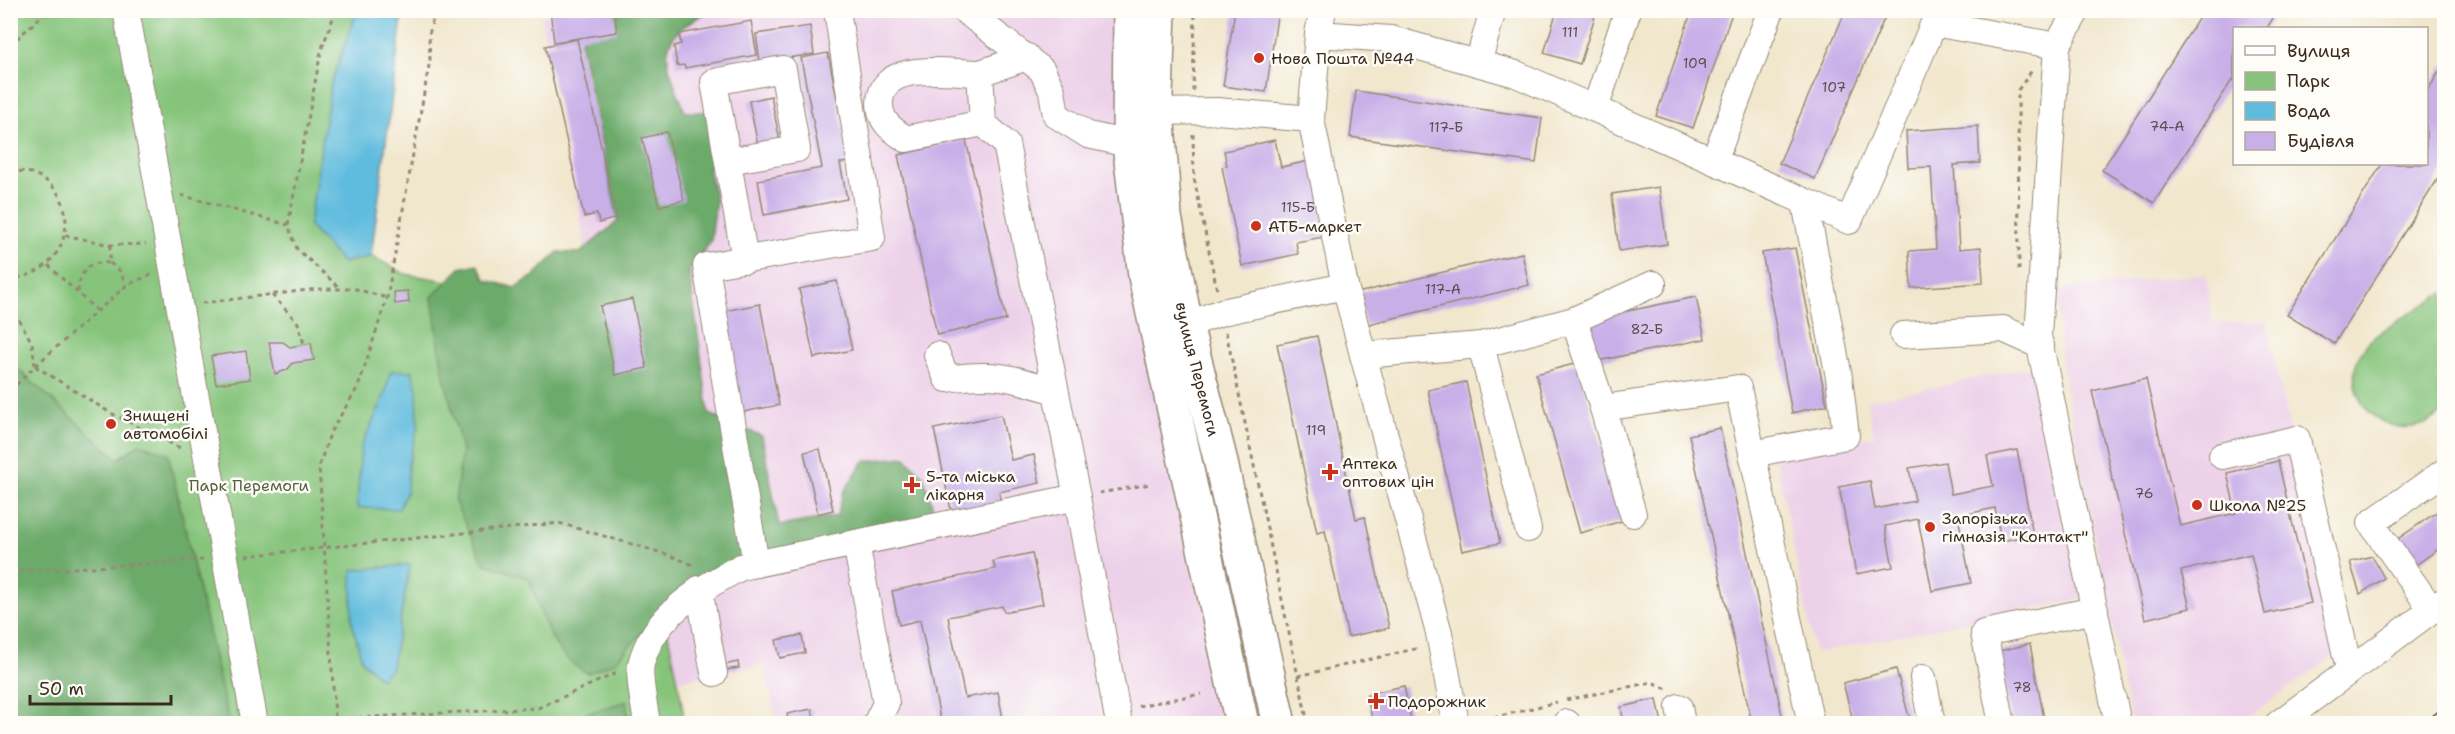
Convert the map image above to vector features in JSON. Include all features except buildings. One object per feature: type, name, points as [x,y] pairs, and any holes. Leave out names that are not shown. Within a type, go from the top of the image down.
[{"type":"main road","name":"вулиця Перемоги","points":[[1130,10],[1128,144],[1145,276],[1242,723]]},
{"type":"main road","name":"вулиця Перемоги","points":[[1159,10],[1157,112],[1165,217],[1186,325],[1219,454],[1279,723]]},
{"type":"street","points":[[126,10],[156,188],[225,558],[262,723]]},
{"type":"street","points":[[756,564],[706,266],[872,238],[837,10]]},
{"type":"street","points":[[964,10],[1042,70],[1052,91],[1056,115],[1088,135],[1128,144]]},
{"type":"street","points":[[1478,63],[1493,10]]},
{"type":"street","points":[[1595,109],[1628,10]]},
{"type":"street","points":[[1714,161],[1770,10]]},
{"type":"street","points":[[2077,10],[2057,46],[2038,336],[2118,723]]},
{"type":"street","points":[[1456,723],[1440,643],[1345,286],[1311,119],[1321,22],[1516,74],[1849,221],[1934,23],[2057,46]]},
{"type":"street","points":[[983,123],[906,139],[891,130],[880,116],[880,93],[892,78],[904,72],[980,73],[1027,57]]},
{"type":"street","points":[[980,73],[983,123],[1006,144],[1077,497],[1118,717]]},
{"type":"street","points":[[1157,112],[1217,111],[1311,119]]},
{"type":"street","points":[[728,161],[745,260]]},
{"type":"street","points":[[1752,454],[1846,436],[1839,377],[1804,202]]},
{"type":"street","points":[[1363,355],[1481,345],[1574,320],[1653,284]]},
{"type":"street","points":[[1186,325],[1222,312],[1345,286]]},
{"type":"street","points":[[1574,320],[1603,408],[1633,514]]},
{"type":"street","points":[[1904,335],[2003,329],[2041,346]]},
{"type":"street","points":[[1481,345],[1528,529]]},
{"type":"street","points":[[937,355],[947,379],[980,374],[1007,376],[1055,391]]},
{"type":"street","points":[[1603,408],[1738,388],[1811,723]]},
{"type":"street","points":[[2222,456],[2297,439],[2349,669]]},
{"type":"street","points":[[2278,723],[2438,606],[2371,524],[2445,472]]},
{"type":"street","points":[[647,723],[641,665],[658,626],[700,579],[741,567],[1077,497]]},
{"type":"street","points":[[856,543],[886,703],[876,723]]},
{"type":"street","points":[[700,579],[714,674]]},
{"type":"street","points":[[2002,723],[1984,633],[2095,610]]},
{"type":"street","points":[[1923,678],[1932,723]]},
{"type":"path","points":[[10,45],[48,10]]},
{"type":"path","points":[[336,10],[321,51],[288,225],[297,249],[341,289]]},
{"type":"path","points":[[335,717],[319,466],[331,431],[358,387],[387,298],[430,60],[429,34],[435,10]]},
{"type":"path","points":[[1195,10],[1192,113],[1194,178],[1308,723]]},
{"type":"path","points":[[10,171],[33,173],[49,183],[60,198],[66,216],[65,235],[58,253],[48,265],[31,274],[10,278]]},
{"type":"path","points":[[156,188],[288,225]]},
{"type":"path","points":[[65,235],[169,255]]},
{"type":"path","points":[[110,245],[110,263]]},
{"type":"path","points":[[10,391],[127,285],[169,255]]},
{"type":"path","points":[[78,292],[79,275],[87,266],[98,262],[110,263],[120,271],[127,285]]},
{"type":"path","points":[[48,265],[98,312]]},
{"type":"path","points":[[178,306],[272,294],[341,289],[356,289],[387,298]]},
{"type":"path","points":[[272,294],[298,323],[304,344]]},
{"type":"path","points":[[10,304],[32,343],[35,366]]},
{"type":"path","points":[[35,366],[109,412],[207,461]]},
{"type":"path","points":[[1077,497],[1151,484]]},
{"type":"path","points":[[10,572],[225,558],[559,523],[666,554],[700,579]]},
{"type":"path","points":[[1298,676],[1440,643]]},
{"type":"path","points":[[262,723],[335,717],[538,708],[610,675],[641,665]]},
{"type":"path","points":[[1471,723],[1606,690]]},
{"type":"path","points":[[1118,717],[1201,694]]},
{"type":"shaded area","name":"5-та міська лікарня","points":[[572,10],[1130,11],[1239,723],[777,723],[764,664],[678,681],[597,306],[541,17]]},
{"type":"shaded area","name":"Школа №25","points":[[2206,274],[2213,323],[2266,321],[2338,653],[2239,723],[2131,723],[2060,357],[2059,289]]},
{"type":"shaded area","name":"Запорізька гімназія \"Контакт\"","points":[[2037,366],[2085,598],[1815,653],[1775,456],[1874,436],[1867,401]]},
{"type":"green space","name":"Парк Перемоги","points":[[10,11],[357,11],[331,84],[343,263],[371,256],[405,274],[597,306],[678,681],[685,723],[11,723]]},
{"type":"green space","points":[[588,11],[710,11],[678,32],[670,42],[667,52],[672,78],[685,112],[706,112],[729,122],[728,150],[708,169],[716,200],[711,241],[689,271],[709,414],[762,436],[779,526],[837,516],[843,493],[864,461],[905,457],[923,476],[937,520],[682,590],[615,662],[588,673],[575,666],[556,645],[543,619],[529,578],[484,564],[455,502],[462,450],[443,372],[432,297],[460,268],[477,264],[486,280],[515,288],[534,276],[558,252],[580,253],[618,221],[580,41],[597,23]]},
{"type":"green space","points":[[2444,292],[2444,411],[2425,424],[2407,427],[2390,425],[2376,417],[2364,406],[2357,392],[2354,376],[2358,359],[2374,337]]},
{"type":"green space","points":[[11,363],[118,459],[139,444],[168,453],[229,723],[11,723]]},
{"type":"green space","points":[[626,701],[629,723],[432,723],[567,720]]},
{"type":"water","points":[[357,11],[403,11],[371,256],[343,263],[309,226],[331,84]]},
{"type":"water","points":[[391,371],[412,371],[417,389],[418,426],[408,464],[407,490],[399,509],[357,508],[361,447],[384,397]]},
{"type":"water","points":[[410,565],[392,667],[381,679],[362,661],[352,622],[352,570]]},
{"type":"tram line","points":[[2422,724],[2444,707]]},
{"type":"place","name":"Нова Пошта №44","points":[[1259,58]]},
{"type":"place","name":"АТБ-маркет","points":[[1256,226]]},
{"type":"place","name":"Знищені автомобілі","points":[[111,424]]},
{"type":"place","name":"Аптека оптових цін","points":[[1330,472]]},
{"type":"place","name":"5-та міська лікарня","points":[[912,485]]},
{"type":"place","name":"Школа №25","points":[[2197,505]]},
{"type":"place","name":"Запорізька гімназія \"Контакт\"","points":[[1930,527]]},
{"type":"place","name":"Подорожник","points":[[1376,701]]}]
